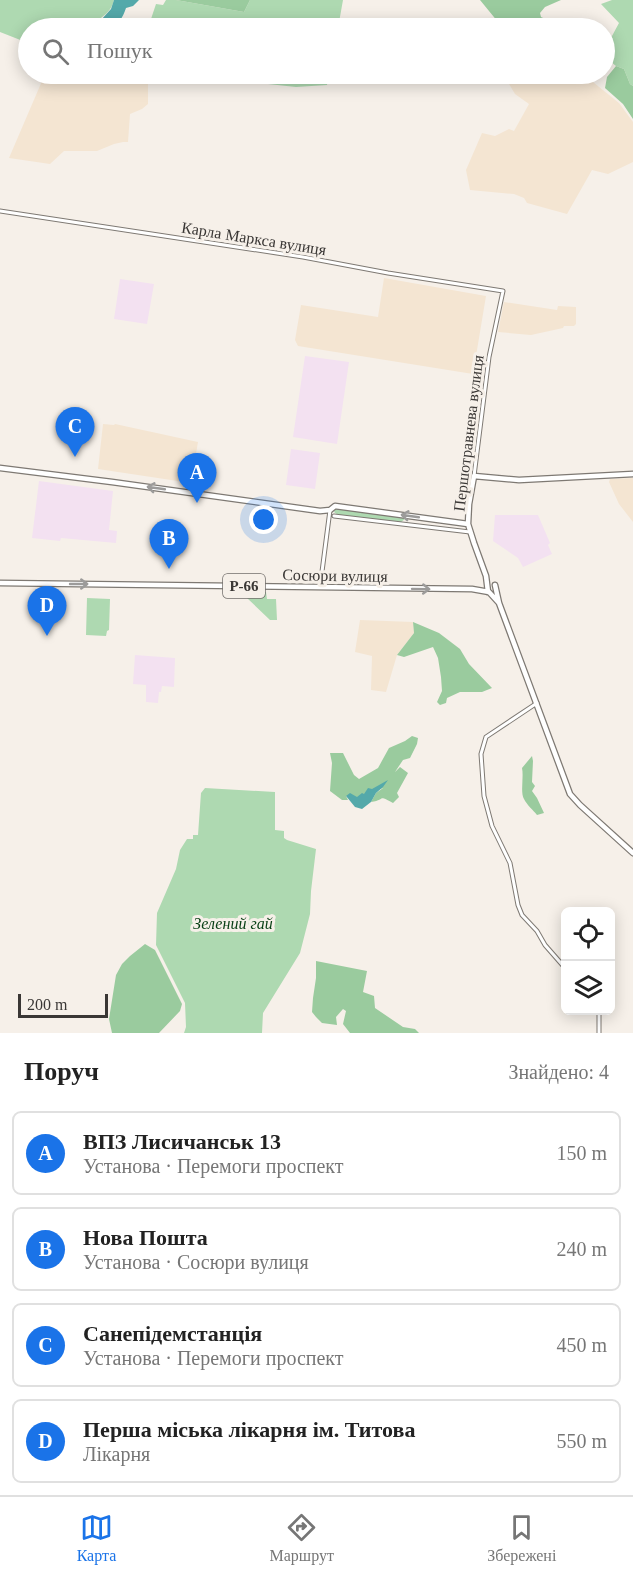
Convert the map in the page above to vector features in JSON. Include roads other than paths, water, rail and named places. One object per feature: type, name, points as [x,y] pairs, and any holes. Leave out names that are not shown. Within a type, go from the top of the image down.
[{"type":"main road","points":[[0,468],[320,511],[330,510],[335,506],[468,524]]},
{"type":"main road","points":[[474,476],[519,480],[633,474]]},
{"type":"main road","name":"Першотравнева вулиця","points":[[474,476],[468,524],[491,589]]},
{"type":"main road","name":"Сосюри вулиця","points":[[0,583],[491,589]]},
{"type":"main road","points":[[491,589],[499,603],[570,794],[633,853]]},
{"type":"street","name":"Карла Маркса вулиця","points":[[0,211],[303,257],[504,291]]},
{"type":"street","name":"Першотравнева вулиця","points":[[474,476],[487,367],[504,291]]},
{"type":"street","points":[[330,510],[333,516]]},
{"type":"street","points":[[320,587],[330,510]]},
{"type":"street","points":[[328,521],[333,516]]},
{"type":"street","points":[[333,516],[470,532]]},
{"type":"street","points":[[537,703],[486,738],[481,754],[484,796],[492,826],[510,863],[522,915],[537,930],[545,945],[561,963]]},
{"type":"street","points":[[599,1015],[599,1033]]},
{"type":"water","points":[[114,0],[139,0],[133,6],[126,8],[121,18],[103,18],[111,9]]},
{"type":"water","points":[[388,780],[371,802],[362,809],[355,807],[346,796],[350,793],[357,797],[364,794],[368,788],[372,789]]},
{"type":"place","name":"Санепідемстанція","points":[[75,457]]},
{"type":"place","name":"ВПЗ Лисичанськ 13","points":[[197,503]]},
{"type":"place","name":"Нова Пошта","points":[[169,569]]},
{"type":"place","name":"Перша міська лікарня ім. Титова","points":[[47,636]]},
{"type":"park label","name":"Зелений гай","points":[[233,923]]}]
